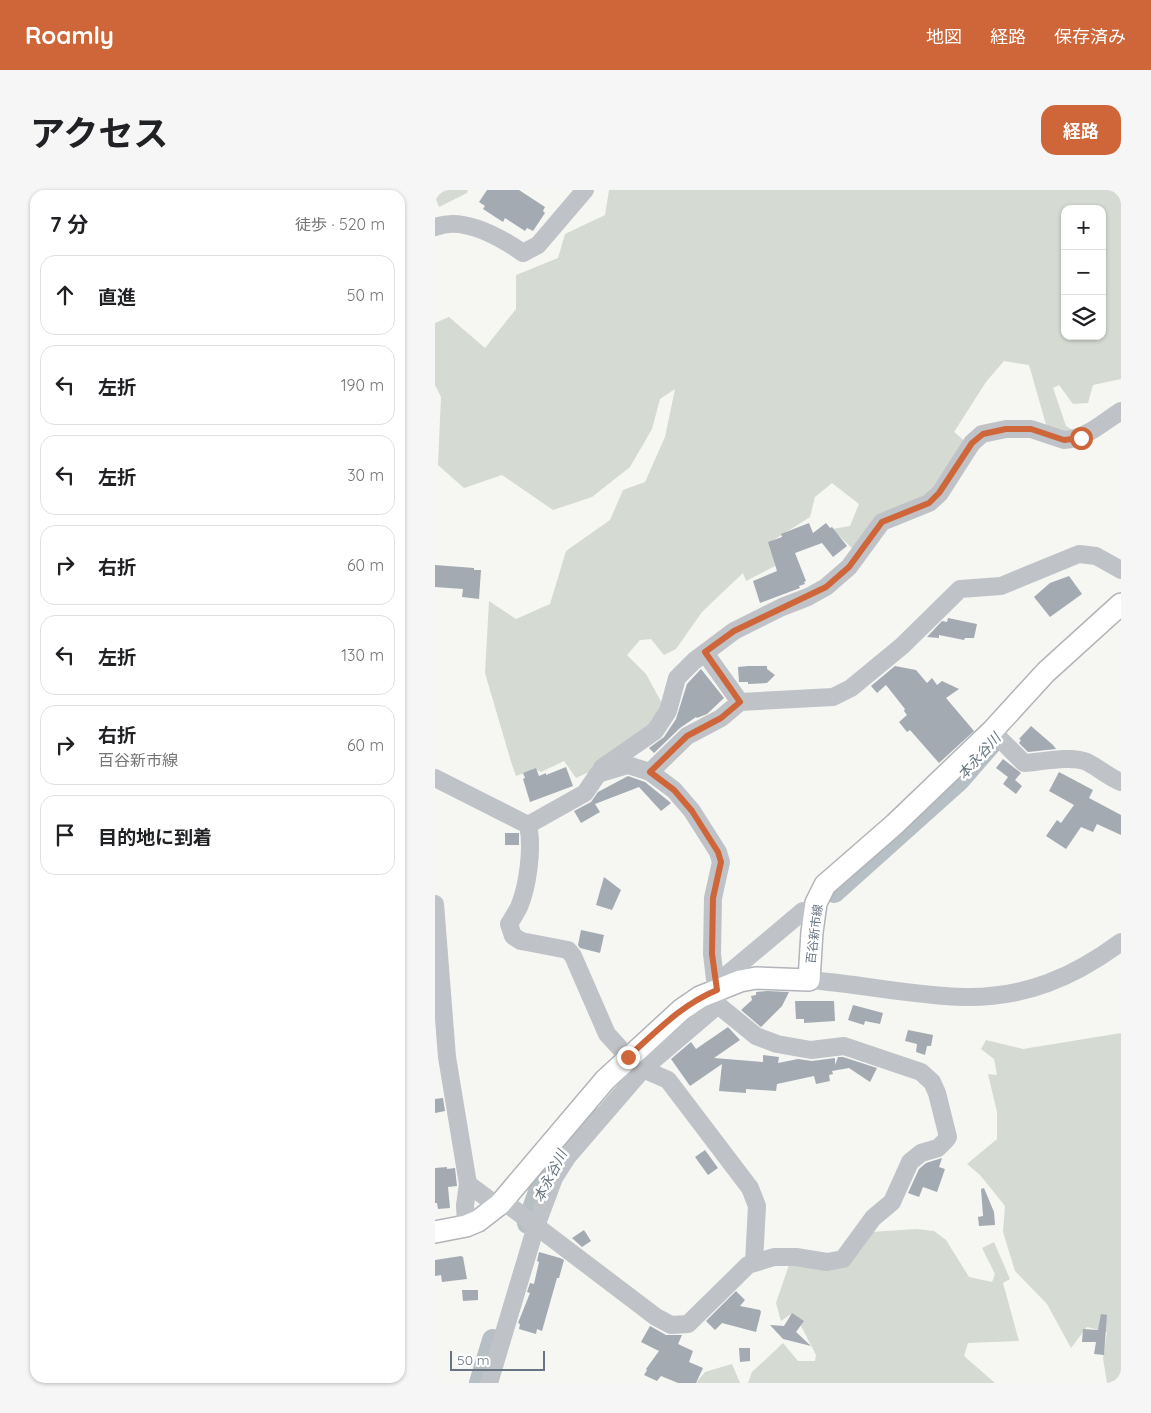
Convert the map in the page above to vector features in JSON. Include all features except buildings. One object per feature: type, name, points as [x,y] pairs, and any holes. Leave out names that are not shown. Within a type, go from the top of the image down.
[{"type":"main road","name":"百谷新市線","points":[[435,1232],[466,1226],[506,1206],[605,1080],[636,1063],[681,1010],[700,997],[717,993],[740,981],[756,978],[809,980],[816,904],[825,885],[895,824],[992,731],[1046,672],[1121,604]]},
{"type":"street","points":[[435,227],[442,224],[463,224],[506,241],[523,253],[538,245],[585,190]]},
{"type":"street","points":[[528,825],[585,793],[600,769],[655,731],[668,711],[677,678],[705,652],[734,631],[826,587],[849,567],[882,522],[929,503],[939,493],[972,443],[983,434],[1006,429],[1031,429],[1064,440],[1081,438],[1121,411]]},
{"type":"street","points":[[650,772],[687,736],[721,718],[740,702],[833,697],[851,688],[902,646],[960,589],[1001,586],[1079,554],[1096,556],[1121,570]]},
{"type":"street","points":[[705,652],[740,702]]},
{"type":"street","points":[[992,731],[1024,764],[1069,759],[1085,761],[1121,782]]},
{"type":"street","points":[[468,1184],[491,1201],[506,1206],[536,1226],[656,1317],[671,1324],[688,1324],[754,1262],[774,1257],[796,1257],[827,1262],[843,1259],[873,1218],[892,1202],[910,1162],[921,1153],[938,1148],[948,1137],[937,1093],[932,1082],[921,1072],[844,1046],[811,1050],[777,1044],[756,1036],[717,993],[712,954],[713,898],[721,862],[718,852],[692,811],[674,790],[650,772],[628,765],[598,774]]},
{"type":"street","points":[[435,778],[528,825],[531,837],[525,887],[519,908],[509,924],[513,936],[521,941],[568,950],[573,956],[607,1034],[636,1063],[667,1080],[750,1188],[757,1206],[754,1262]]},
{"type":"street","points":[[435,904],[447,1057],[468,1184],[465,1204],[466,1226]]},
{"type":"street","points":[[717,993],[803,911],[815,912]]},
{"type":"street","points":[[809,980],[966,997],[1010,993],[1057,980],[1096,961],[1121,942]]},
{"type":"street","points":[[489,1383],[536,1226],[554,1178],[636,1063]]},
{"type":"shaded area","points":[[435,190],[468,190],[467,193],[439,207],[435,197]]},
{"type":"shaded area","points":[[609,190],[1121,190],[1121,379],[1093,385],[1088,403],[1073,404],[1059,385],[1053,388],[1066,426],[1076,432],[1067,435],[1047,428],[1029,365],[1004,361],[986,382],[954,432],[967,443],[938,487],[855,551],[832,529],[850,526],[859,504],[832,483],[815,497],[810,517],[772,541],[775,566],[746,581],[743,573],[702,612],[676,649],[664,655],[651,639],[640,640],[627,655],[646,674],[664,707],[647,731],[589,772],[576,778],[564,761],[541,772],[535,769],[516,776],[485,673],[489,601],[516,619],[550,604],[566,551],[610,520],[623,490],[645,482],[665,437],[675,389],[660,399],[652,429],[630,467],[592,497],[553,510],[502,475],[464,488],[438,465],[441,397],[435,385],[435,323],[449,317],[485,348],[516,309],[516,275],[558,258],[565,234],[605,215]]},
{"type":"shaded area","points":[[1121,1033],[1121,1383],[1107,1383],[1103,1358],[1107,1332],[1087,1327],[1071,1348],[1047,1304],[1015,1271],[1003,1232],[1005,1206],[980,1175],[967,1164],[997,1139],[997,1112],[988,1074],[997,1075],[994,1059],[981,1049],[986,1040],[1023,1049]]},
{"type":"shaded area","points":[[917,1229],[934,1231],[946,1240],[969,1277],[992,1282],[995,1274],[982,1248],[994,1242],[1010,1279],[1003,1283],[1019,1341],[968,1343],[964,1356],[995,1383],[748,1383],[752,1372],[783,1343],[798,1361],[815,1361],[816,1355],[800,1324],[791,1314],[781,1321],[776,1303],[790,1262],[821,1269],[870,1232]]},
{"type":"shaded area","points":[[732,1364],[740,1383],[696,1383],[705,1372]]},
{"type":"waterway","name":"本永谷川","points":[[834,892],[959,780],[992,742]]},
{"type":"waterway","name":"本永谷川","points":[[653,1049],[694,1014]]},
{"type":"waterway","name":"本永谷川","points":[[528,1223],[540,1189],[558,1153],[591,1117]]},
{"type":"waterway","name":"本永谷川","points":[[480,1383],[493,1340]]},
{"type":"route","points":[[628,1057],[681,1010],[700,997],[717,990],[712,954],[713,898],[721,862],[718,852],[692,811],[674,790],[650,772],[687,736],[721,718],[740,702],[705,652],[734,631],[826,587],[849,567],[882,522],[929,503],[939,493],[972,443],[983,434],[1006,429],[1031,429],[1064,440],[1081,438]]}]
